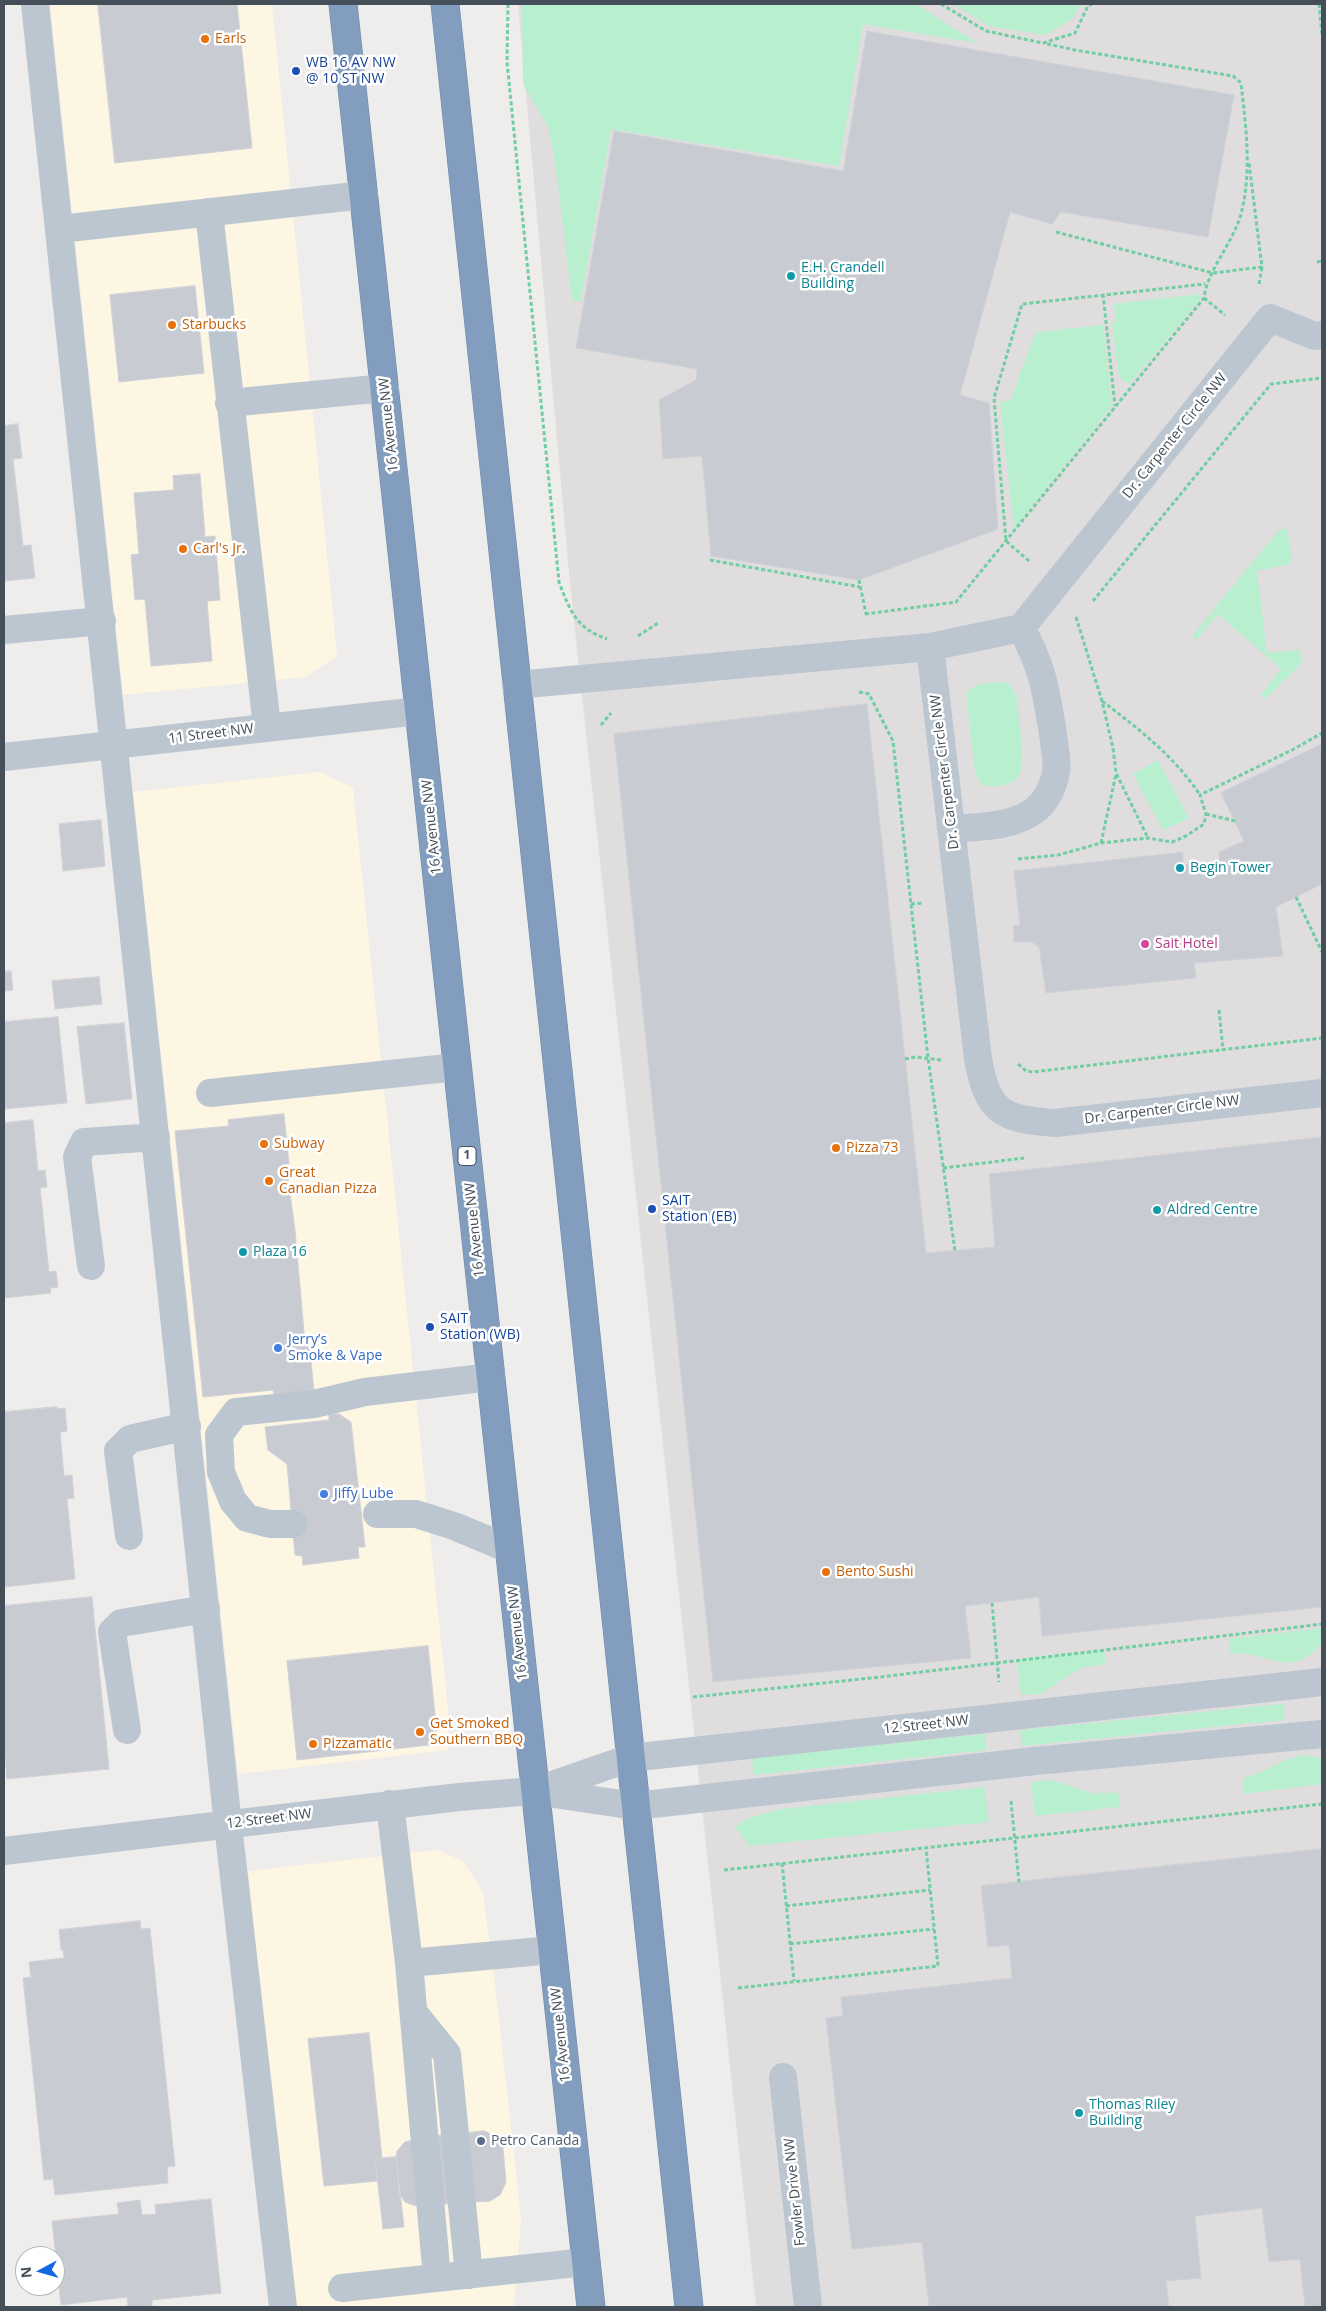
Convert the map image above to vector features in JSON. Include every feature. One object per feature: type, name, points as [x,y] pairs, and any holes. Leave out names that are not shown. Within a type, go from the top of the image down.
[{"type":"highway","name":"16 Avenue NW","points":[[344,4],[590,2307]]},
{"type":"highway","points":[[445,4],[689,2307]]},
{"type":"street","points":[[35,4],[102,621],[228,1825],[282,2307]]},
{"type":"street","points":[[60,229],[364,196]]},
{"type":"street","points":[[209,212],[267,727]]},
{"type":"street","name":"Dr. Carpenter Circle NW","points":[[1021,628],[1270,318],[1314,336],[1322,335]]},
{"type":"street","points":[[229,402],[385,388]]},
{"type":"street","points":[[4,630],[102,621]]},
{"type":"street","points":[[516,685],[930,647],[1021,628],[1034,651],[1045,682],[1057,770],[1050,796],[1034,811],[1016,820],[989,826],[952,829]]},
{"type":"street","name":"Dr. Carpenter Circle NW","points":[[930,647],[978,1059],[982,1082],[988,1095],[1002,1111],[1022,1120],[1055,1122],[1322,1093]]},
{"type":"street","name":"11 Street NW","points":[[4,757],[419,711]]},
{"type":"street","points":[[210,1093],[457,1067]]},
{"type":"street","points":[[91,1266],[77,1157],[84,1142],[156,1137]]},
{"type":"street","points":[[293,1524],[270,1524],[247,1518],[233,1501],[221,1472],[220,1435],[236,1412],[314,1404],[365,1392],[491,1377]]},
{"type":"street","points":[[128,1536],[118,1451],[130,1439],[187,1426]]},
{"type":"street","points":[[377,1514],[416,1514],[454,1526],[509,1549]]},
{"type":"street","points":[[127,1730],[112,1632],[121,1623],[206,1609]]},
{"type":"street","name":"12 Street NW","points":[[534,1791],[630,1758],[1322,1682]]},
{"type":"street","name":"12 Street NW","points":[[4,1851],[390,1804],[534,1791],[635,1806],[1026,1762],[1322,1734]]},
{"type":"street","points":[[390,1804],[414,2013],[437,2278]]},
{"type":"street","points":[[409,1963],[552,1950]]},
{"type":"street","points":[[414,2013],[448,2054],[469,2275]]},
{"type":"street","name":"Fowler Drive NW","points":[[783,2077],[808,2307]]},
{"type":"street","points":[[342,2288],[586,2262]]},
{"type":"path","points":[[508,4],[507,62],[559,582],[571,613],[590,633],[609,640]]},
{"type":"path","points":[[941,4],[986,31],[1075,50],[1233,76],[1242,83],[1248,157],[1262,267],[1213,273],[1056,232]]},
{"type":"path","points":[[1043,43],[1075,33],[1088,6],[1092,4]]},
{"type":"path","points":[[1319,4],[1322,35]]},
{"type":"path","points":[[856,615],[956,602],[1204,298],[1205,284],[1230,243],[1241,214],[1248,157]]},
{"type":"path","points":[[1317,262],[1322,261]]},
{"type":"path","points":[[1036,567],[1006,541],[994,398],[1022,304],[1205,284]]},
{"type":"path","points":[[1104,294],[1115,406]]},
{"type":"path","points":[[1088,607],[1271,384],[1322,378]]},
{"type":"path","points":[[710,560],[860,586]]},
{"type":"path","points":[[859,580],[866,614]]},
{"type":"path","points":[[1076,614],[1102,701],[1113,748],[1116,773],[1148,838]]},
{"type":"path","points":[[635,638],[658,623]]},
{"type":"path","points":[[869,694],[893,741],[928,1058],[955,1251]]},
{"type":"path","points":[[1013,860],[1058,856],[1100,843],[1148,838],[1172,842],[1186,836],[1204,824],[1206,814],[1200,795],[1188,777],[1165,751],[1102,701]]},
{"type":"path","points":[[1200,795],[1294,749],[1322,733]]},
{"type":"path","points":[[1100,843],[1116,773]]},
{"type":"path","points":[[1206,814],[1235,821]]},
{"type":"path","points":[[1296,897],[1322,952]]},
{"type":"path","points":[[1219,1010],[1223,1050]]},
{"type":"path","points":[[1017,1060],[1020,1066],[1033,1072],[1322,1038]]},
{"type":"path","points":[[904,1059],[928,1058],[948,1061]]},
{"type":"path","points":[[992,1604],[1000,1688]]},
{"type":"path","points":[[693,1697],[880,1678],[998,1662],[1322,1624]]},
{"type":"path","points":[[1010,1794],[1018,1882]]},
{"type":"path","points":[[724,1870],[1322,1804]]},
{"type":"path","points":[[738,1988],[938,1966],[926,1848]]},
{"type":"path","points":[[782,1863],[794,1981]]},
{"type":"path","points":[[786,1906],[930,1890]]},
{"type":"path","points":[[790,1944],[934,1929]]},
{"type":"shaded area","points":[[50,4],[272,4],[337,656],[306,677],[123,695]]},
{"type":"shaded area","points":[[518,4],[1322,4],[1322,2307],[756,2307],[570,584]]},
{"type":"shaded area","points":[[320,772],[353,788],[448,1709],[448,1750],[238,1774],[133,792]]},
{"type":"shaded area","points":[[438,1850],[463,1861],[483,1892],[521,2219],[514,2307],[294,2307],[248,1871]]},
{"type":"green space","points":[[522,4],[916,4],[977,43],[863,24],[839,166],[611,129],[581,301],[572,301],[555,161],[548,127],[523,84]]},
{"type":"green space","points":[[953,4],[1081,4],[1072,19],[1045,35],[989,26]]},
{"type":"green space","points":[[1200,294],[1201,298],[1129,384],[1119,377],[1112,323],[1116,322],[1114,304]]},
{"type":"green space","points":[[1103,325],[1112,406],[1014,528],[1000,402],[1010,401],[1036,332]]},
{"type":"green space","points":[[1283,528],[1288,531],[1292,561],[1290,564],[1257,571],[1267,653],[1300,650],[1302,663],[1265,699],[1260,696],[1281,669],[1218,614],[1196,640],[1192,636],[1278,531]]},
{"type":"green space","points":[[1005,682],[1011,685],[1016,695],[1022,748],[1021,768],[1019,776],[1013,782],[997,786],[983,786],[975,774],[966,694],[979,685]]},
{"type":"green space","points":[[1158,760],[1189,818],[1163,830],[1133,774]]},
{"type":"green space","points":[[1322,1628],[1322,1643],[1310,1655],[1299,1661],[1277,1661],[1243,1653],[1230,1654],[1229,1639]]},
{"type":"green space","points":[[1104,1650],[1106,1664],[1081,1668],[1040,1694],[1021,1695],[1017,1659]]},
{"type":"green space","points":[[1283,1704],[1284,1720],[1022,1746],[1020,1730]]},
{"type":"green space","points":[[985,1734],[987,1750],[754,1775],[752,1758]]},
{"type":"green space","points":[[1306,1755],[1322,1759],[1322,1784],[1244,1794],[1243,1778],[1297,1756]]},
{"type":"green space","points":[[1049,1780],[1094,1794],[1118,1792],[1120,1807],[1035,1816],[1031,1782]]},
{"type":"green space","points":[[985,1787],[989,1822],[750,1846],[735,1827],[751,1817],[782,1809]]},
{"type":"building","points":[[98,4],[237,4],[252,148],[115,163]]},
{"type":"building","name":"E.H. Crandell Building","points":[[867,31],[1234,95],[1208,237],[1061,212],[1052,224],[1010,212],[960,395],[989,403],[998,529],[859,580],[711,556],[702,456],[663,459],[659,400],[696,380],[697,369],[576,348],[614,131],[843,171]]},
{"type":"building","points":[[195,286],[204,373],[119,382],[110,295]]},
{"type":"building","points":[[18,424],[22,458],[13,459],[23,546],[31,545],[35,578],[4,581],[4,426]]},
{"type":"building","points":[[200,474],[205,537],[215,536],[220,600],[207,601],[212,661],[151,666],[145,599],[135,600],[131,555],[139,554],[134,493],[174,490],[173,476]]},
{"type":"building","name":"Aldred Centre","points":[[867,704],[926,1253],[995,1247],[989,1174],[1322,1137],[1322,1607],[1042,1636],[1039,1597],[965,1606],[971,1658],[713,1682],[614,734]]},
{"type":"building","name":"Begin Tower","points":[[1322,744],[1322,884],[1276,907],[1283,956],[1194,963],[1196,978],[1046,993],[1039,947],[1032,942],[1014,942],[1013,926],[1020,925],[1014,871],[1183,852],[1183,865],[1220,861],[1219,852],[1244,841],[1221,793]]},
{"type":"building","points":[[101,820],[105,866],[63,871],[59,824]]},
{"type":"building","points":[[11,971],[13,990],[4,991],[4,972]]},
{"type":"building","points":[[99,977],[102,1004],[55,1009],[52,981]]},
{"type":"building","points":[[58,1017],[67,1103],[4,1109],[4,1022]]},
{"type":"building","points":[[124,1023],[132,1099],[86,1104],[77,1027]]},
{"type":"building","name":"Plaza 16","points":[[284,1114],[289,1164],[286,1164],[295,1230],[305,1343],[309,1343],[314,1391],[274,1395],[273,1390],[203,1397],[175,1131],[229,1126],[228,1120]]},
{"type":"building","points":[[33,1120],[38,1171],[45,1170],[47,1187],[40,1188],[49,1272],[56,1271],[58,1287],[50,1288],[51,1293],[4,1298],[4,1123]]},
{"type":"building","points":[[57,1407],[57,1409],[65,1408],[67,1431],[60,1432],[64,1476],[72,1475],[74,1498],[67,1499],[75,1579],[4,1587],[4,1412]]},
{"type":"building","name":"Jiffy Lube","points":[[329,1414],[339,1414],[351,1422],[365,1547],[358,1547],[359,1558],[303,1565],[302,1556],[295,1555],[287,1464],[268,1450],[265,1427],[329,1420]]},
{"type":"building","points":[[92,1597],[109,1769],[7,1779],[4,1745],[4,1606]]},
{"type":"building","points":[[428,1646],[438,1744],[297,1760],[287,1661]]},
{"type":"building","name":"Thomas Riley Building","points":[[1322,1849],[1322,2307],[1305,2307],[1300,2259],[1269,2262],[1262,2208],[1195,2216],[1201,2278],[1166,2281],[1169,2307],[929,2307],[922,2242],[852,2249],[826,2018],[843,2016],[841,1997],[1012,1978],[1009,1945],[988,1947],[981,1886]]},
{"type":"building","points":[[140,1921],[141,1929],[150,1928],[175,2166],[167,2167],[168,2183],[55,2195],[53,2179],[44,2180],[23,1978],[31,1977],[29,1962],[64,1958],[63,1950],[61,1950],[59,1930]]},
{"type":"building","points":[[369,2033],[382,2158],[375,2159],[377,2181],[324,2186],[308,2039]]},
{"type":"building","points":[[484,2131],[495,2136],[503,2148],[506,2182],[500,2195],[490,2201],[416,2206],[405,2202],[399,2193],[396,2157],[397,2151],[405,2142],[424,2137]]},
{"type":"building","points":[[396,2157],[404,2227],[383,2229],[375,2159]]},
{"type":"building","points":[[211,2199],[221,2293],[152,2300],[152,2306],[141,2307],[128,2307],[127,2297],[61,2305],[60,2296],[65,2296],[65,2246],[55,2246],[52,2221],[119,2214],[117,2203],[140,2200],[142,2215],[156,2214],[155,2205]]},
{"type":"place","name":"Earls","points":[[205,39]]},
{"type":"place","name":"WB 16 AV NW @ 10 ST NW","points":[[296,71]]},
{"type":"place","name":"E.H. Crandell Building","points":[[791,276]]},
{"type":"place","name":"Starbucks","points":[[172,325]]},
{"type":"place","name":"Carl's Jr.","points":[[183,549]]},
{"type":"place","name":"Begin Tower","points":[[1180,868]]},
{"type":"place","name":"Sait Hotel","points":[[1145,944]]},
{"type":"place","name":"Subway","points":[[264,1144]]},
{"type":"place","name":"Pizza 73","points":[[836,1148]]},
{"type":"place","name":"Great Canadian Pizza","points":[[269,1181]]},
{"type":"place","name":"SAIT Station (EB)","points":[[652,1209]]},
{"type":"place","name":"Aldred Centre","points":[[1157,1210]]},
{"type":"place","name":"Plaza 16","points":[[243,1252]]},
{"type":"place","name":"SAIT Station (WB)","points":[[430,1327]]},
{"type":"place","name":"Jerry’s Smoke & Vape","points":[[278,1348]]},
{"type":"place","name":"Jiffy Lube","points":[[324,1494]]},
{"type":"place","name":"Bento Sushi","points":[[826,1572]]},
{"type":"place","name":"Get Smoked Southern BBQ","points":[[420,1732]]},
{"type":"place","name":"Pizzamatic","points":[[313,1744]]},
{"type":"place","name":"Thomas Riley Building","points":[[1079,2113]]},
{"type":"place","name":"Petro Canada","points":[[481,2141]]}]
